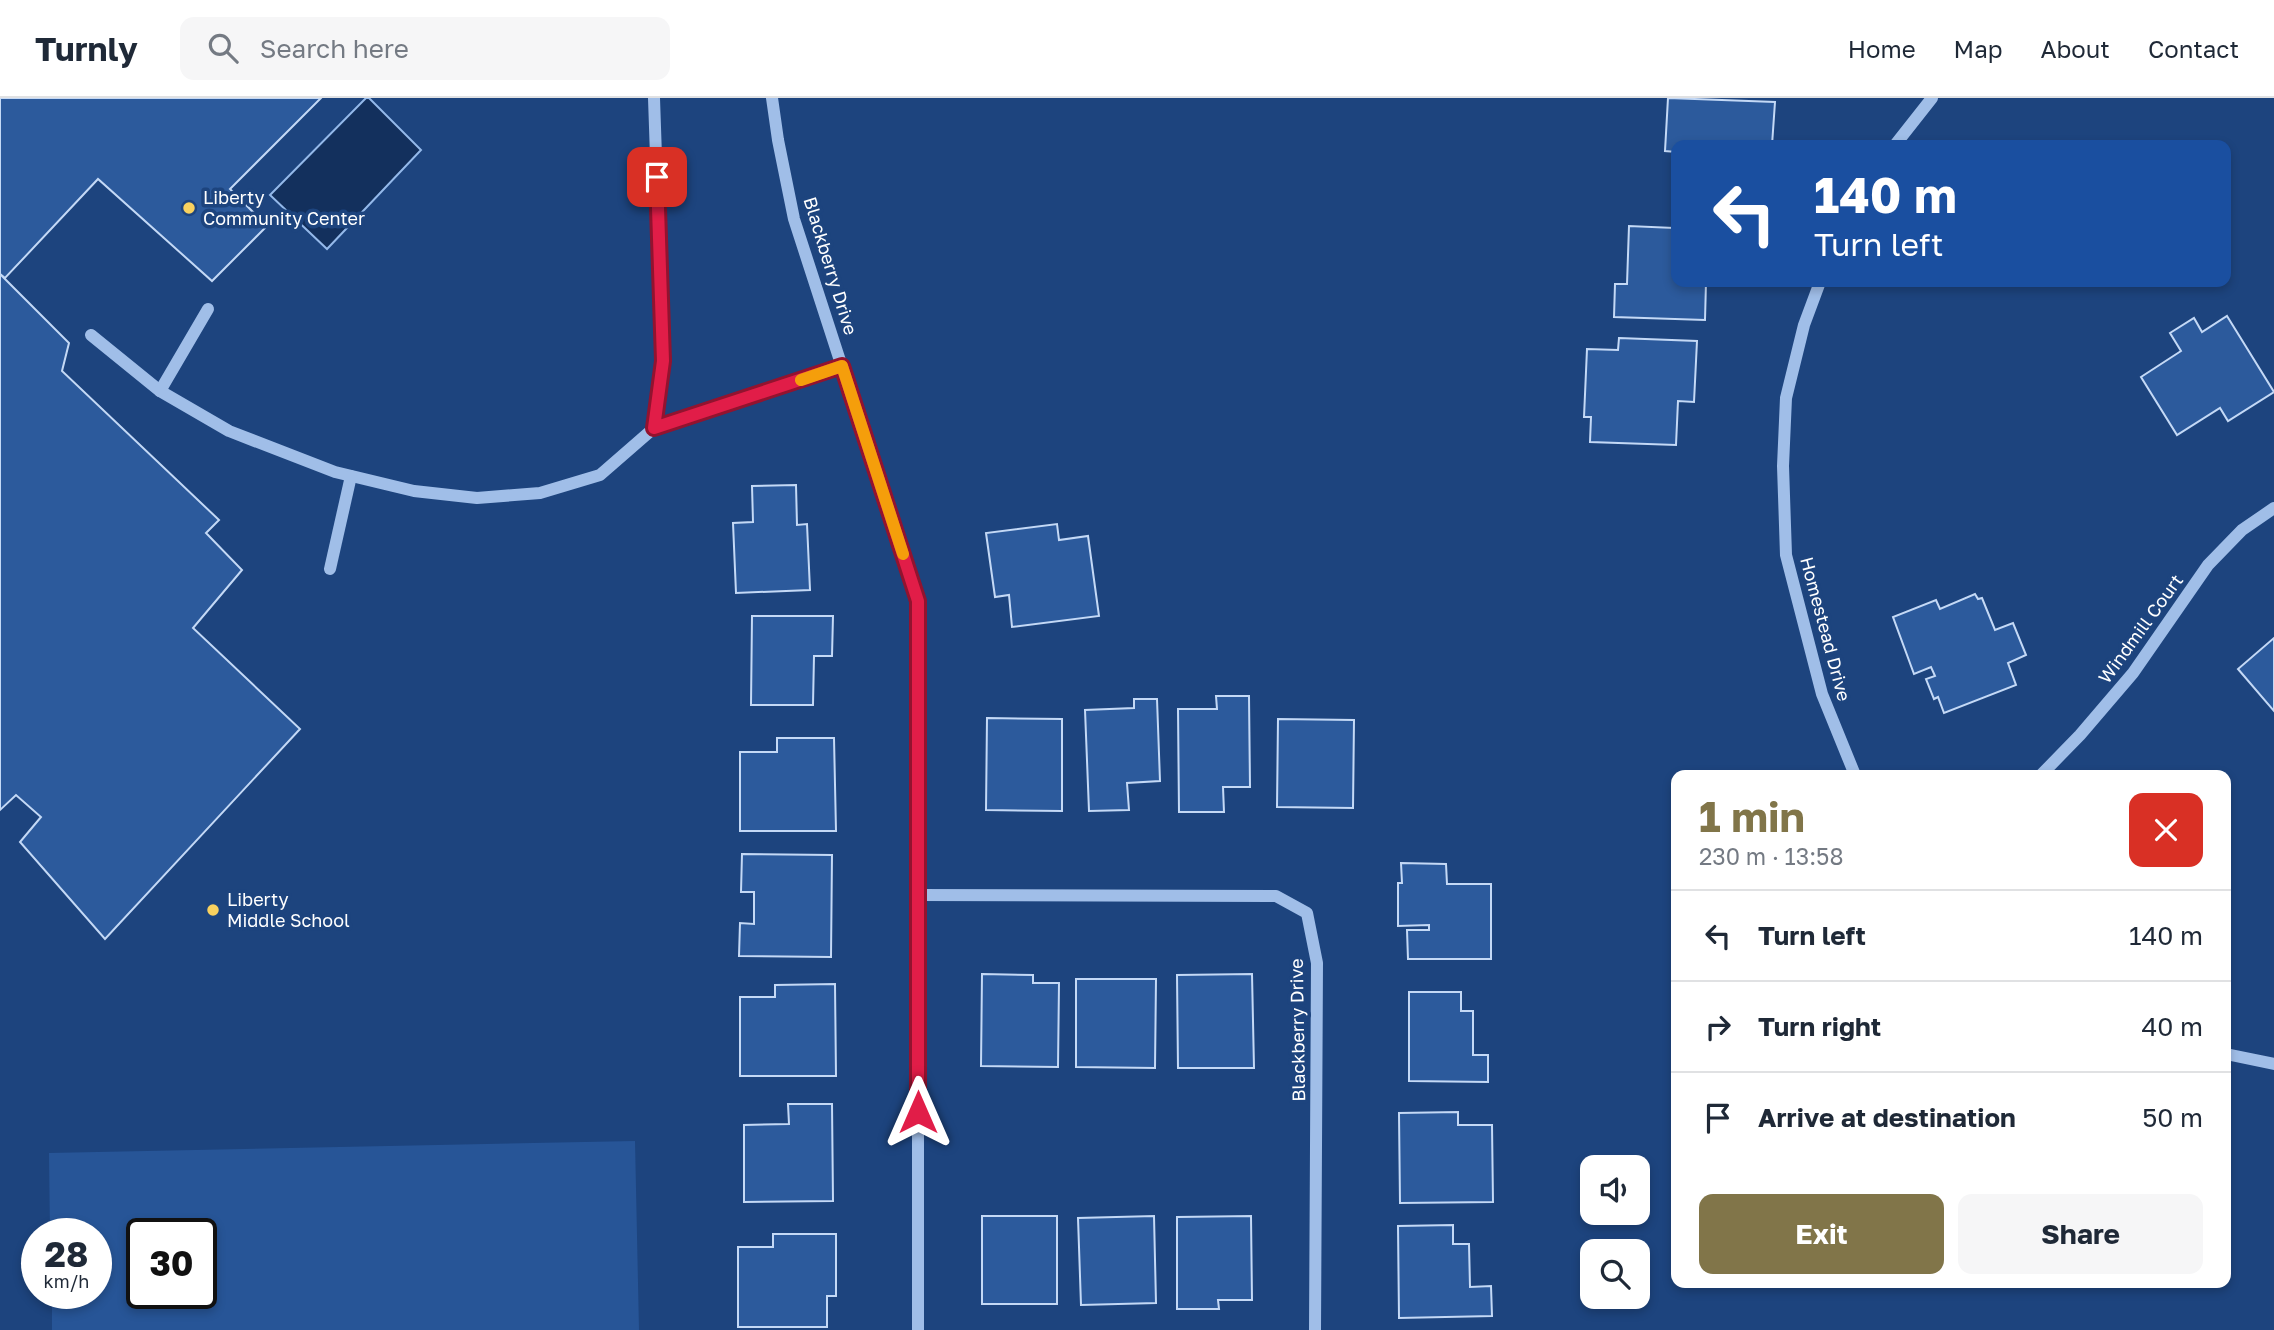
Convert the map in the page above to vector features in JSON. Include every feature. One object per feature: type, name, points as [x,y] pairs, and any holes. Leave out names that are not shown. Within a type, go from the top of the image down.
[{"type":"street","points":[[654,98],[663,361],[654,428]]},
{"type":"street","name":"Blackberry Drive","points":[[772,98],[794,219],[918,601],[918,1330]]},
{"type":"street","points":[[1899,140],[1932,98]]},
{"type":"street","name":"Homestead Drive","points":[[1818,287],[1804,325],[1786,398],[1783,466],[1786,555],[1822,694],[1853,770]]},
{"type":"street","points":[[160,391],[208,309]]},
{"type":"street","points":[[91,335],[160,391],[229,431],[351,475],[414,491],[477,498],[540,493],[600,475],[654,428],[842,366]]},
{"type":"street","points":[[330,569],[351,475]]},
{"type":"street","name":"Windmill Court","points":[[2046,770],[2133,673],[2208,565],[2242,530],[2274,509]]},
{"type":"street","name":"Blackberry Drive","points":[[918,895],[1276,896],[1307,913],[1317,963],[1315,1330]]},
{"type":"street","points":[[2231,1055],[2274,1064]]},
{"type":"shaded area","points":[[366,98],[421,150],[327,249],[270,195]]},
{"type":"shaded area","points":[[635,1141],[639,1330],[52,1330],[52,1309],[112,1309],[112,1218],[50,1218],[49,1153]]},
{"type":"building","name":"Liberty Community Center","points":[[0,98],[321,98],[230,189],[267,226],[212,281],[98,179],[5,278],[0,274]]},
{"type":"building","points":[[1668,98],[1775,102],[1772,140],[1671,140],[1671,152],[1665,151]]},
{"type":"building","points":[[1629,226],[1671,228],[1671,287],[1706,287],[1705,320],[1614,317],[1615,284],[1627,284]]},
{"type":"building","points":[[0,274],[69,343],[62,371],[219,520],[206,533],[242,570],[193,628],[300,729],[105,939],[20,842],[41,817],[16,795],[0,810]]},
{"type":"building","points":[[2227,316],[2274,392],[2228,421],[2220,408],[2177,435],[2141,377],[2181,351],[2170,333],[2194,318],[2202,332]]},
{"type":"building","points":[[1619,338],[1697,341],[1694,402],[1678,401],[1676,445],[1590,442],[1591,417],[1584,417],[1587,349],[1618,350]]},
{"type":"building","points":[[796,485],[797,525],[807,524],[810,590],[736,593],[733,523],[753,522],[752,486]]},
{"type":"building","points":[[1057,524],[1059,540],[1088,536],[1099,616],[1012,627],[1009,595],[995,597],[986,533]]},
{"type":"building","points":[[1975,594],[1978,599],[1982,598],[1995,630],[2013,623],[2026,655],[2008,663],[2016,685],[1944,713],[1938,697],[1934,699],[1926,679],[1935,676],[1931,667],[1914,674],[1893,617],[1936,600],[1940,609]]},
{"type":"building","points":[[752,616],[833,616],[832,656],[814,656],[813,705],[751,705]]},
{"type":"building","points":[[2274,638],[2274,711],[2238,669]]},
{"type":"building","points":[[1216,696],[1249,696],[1250,787],[1223,787],[1224,812],[1179,812],[1178,709],[1217,709]]},
{"type":"building","points":[[1134,699],[1157,699],[1160,781],[1127,783],[1129,810],[1089,811],[1085,710],[1134,708]]},
{"type":"building","points":[[987,718],[1062,719],[1062,811],[986,810]]},
{"type":"building","points":[[1278,719],[1354,720],[1353,808],[1277,807]]},
{"type":"building","points":[[777,738],[834,738],[836,831],[740,831],[740,752],[777,752]]},
{"type":"building","points":[[742,854],[832,855],[831,957],[739,956],[740,923],[754,924],[754,892],[741,892]]},
{"type":"building","points":[[1401,863],[1446,864],[1447,884],[1491,884],[1491,959],[1408,959],[1407,930],[1429,930],[1429,925],[1398,926]]},
{"type":"building","points":[[982,974],[1033,975],[1033,983],[1059,983],[1058,1067],[981,1066]]},
{"type":"building","points":[[1252,974],[1254,1068],[1178,1068],[1177,975]]},
{"type":"building","points":[[1076,979],[1156,979],[1155,1068],[1076,1067]]},
{"type":"building","points":[[835,984],[836,1076],[740,1076],[740,997],[775,997],[775,985]]},
{"type":"building","points":[[1409,992],[1461,992],[1461,1011],[1473,1011],[1473,1055],[1488,1055],[1488,1082],[1409,1081]]},
{"type":"building","points":[[788,1104],[832,1104],[833,1201],[744,1202],[744,1125],[789,1124]]},
{"type":"building","points":[[1458,1112],[1458,1125],[1492,1125],[1493,1202],[1400,1203],[1399,1113]]},
{"type":"building","points":[[982,1216],[1057,1216],[1057,1304],[982,1304]]},
{"type":"building","points":[[1154,1216],[1156,1303],[1081,1305],[1078,1218]]},
{"type":"building","points":[[1251,1216],[1252,1300],[1218,1300],[1219,1309],[1177,1309],[1177,1217]]},
{"type":"building","points":[[1453,1225],[1453,1244],[1469,1244],[1470,1287],[1491,1286],[1492,1316],[1399,1318],[1398,1226]]},
{"type":"building","points":[[773,1234],[836,1234],[836,1296],[827,1296],[827,1327],[738,1327],[738,1247],[773,1247]]},
{"type":"slow traffic","points":[[801,380],[842,366],[903,554]]},
{"type":"place","name":"Liberty Community Center","points":[[189,208]]},
{"type":"place","name":"Liberty Middle School","points":[[213,910]]},
{"type":"route","points":[[657,177],[663,361],[654,428],[842,366],[918,601],[918,1112]]}]
